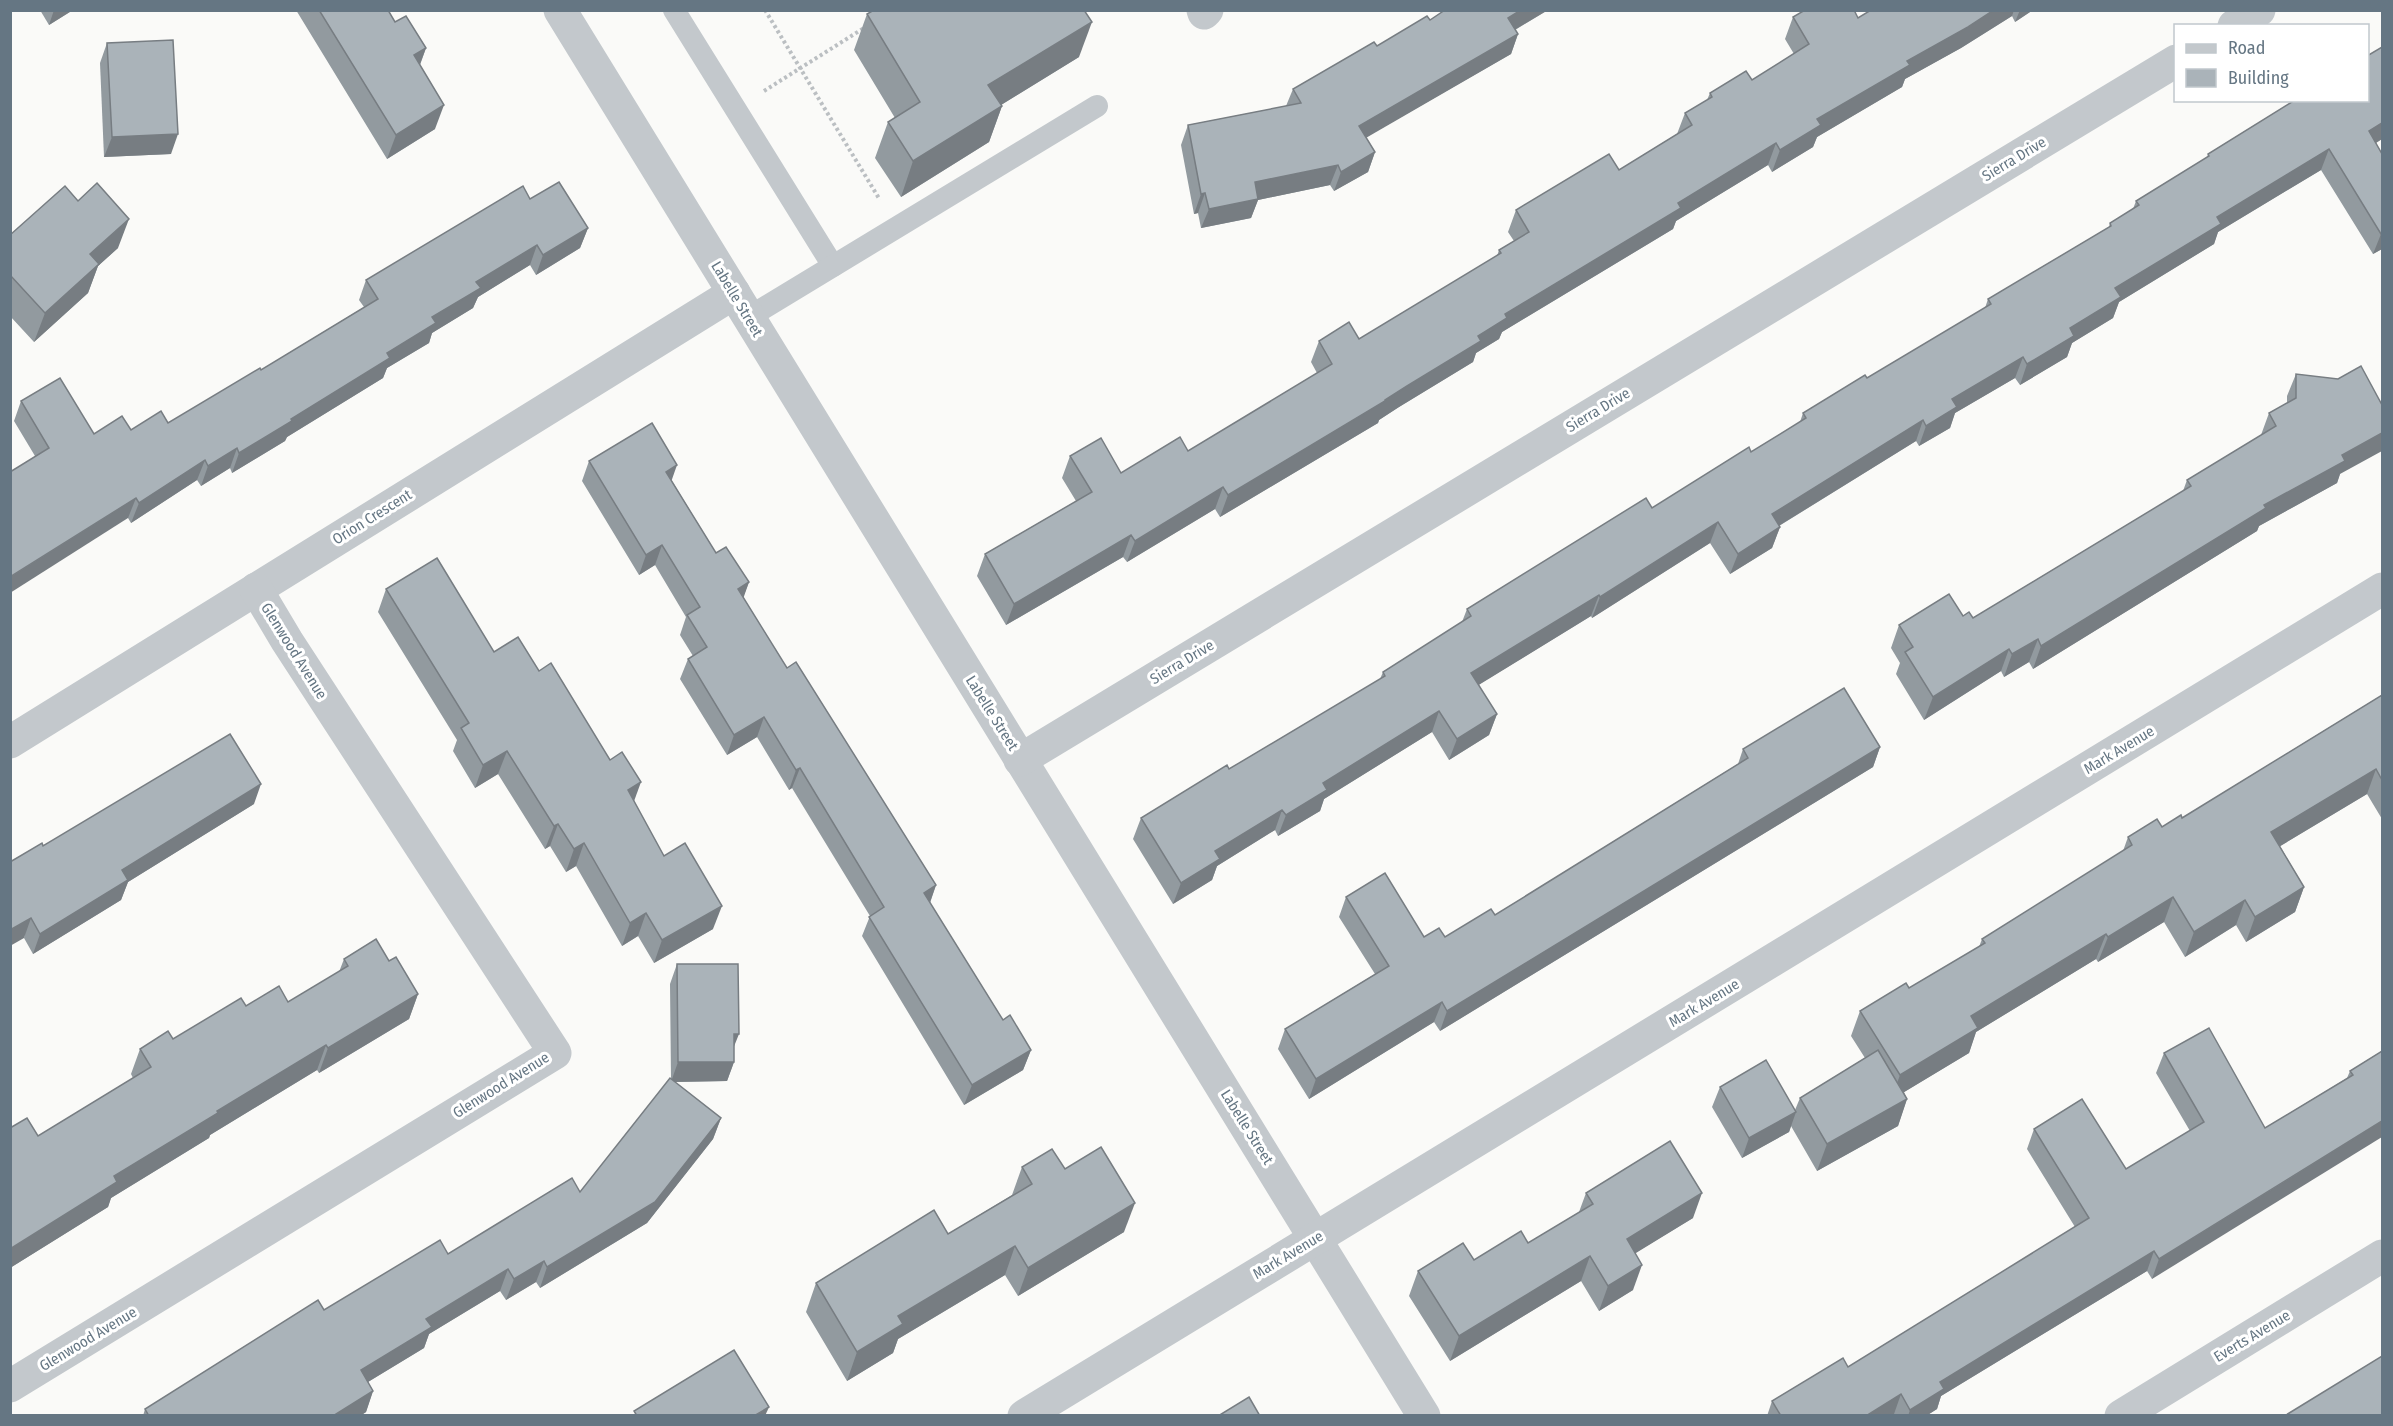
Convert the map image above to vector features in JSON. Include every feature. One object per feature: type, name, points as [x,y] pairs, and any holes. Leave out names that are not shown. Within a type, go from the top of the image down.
[{"type":"street","name":"Labelle Street","points":[[560,10],[1424,1416]]},
{"type":"street","points":[[1203,10],[1204,13],[1207,10]]},
{"type":"street","points":[[2237,24],[2259,10]]},
{"type":"street","name":"Sierra Drive","points":[[1020,759],[2174,62]]},
{"type":"street","name":"Orion Crescent","points":[[10,742],[256,590],[741,305]]},
{"type":"street","name":"Mark Avenue","points":[[1024,1416],[2382,589]]},
{"type":"street","name":"Glenwood Avenue","points":[[10,1386],[555,1053],[256,590]]},
{"type":"street","name":"Everts Avenue","points":[[2121,1416],[2382,1256]]},
{"type":"lane","points":[[674,10],[833,266]]},
{"type":"lane","points":[[741,305],[833,266],[1097,106]]},
{"type":"path","points":[[765,10],[884,208]]},
{"type":"path","points":[[761,93],[870,25]]},
{"type":"building","points":[[319,10],[388,10],[395,22],[406,16],[426,48],[414,55],[444,105],[396,135]]},
{"type":"building","points":[[874,10],[1084,10],[1092,22],[988,85],[1002,106],[913,161],[888,122],[920,102],[867,14]]},
{"type":"building","points":[[1445,10],[1521,10],[1508,18],[1518,34],[1359,126],[1375,152],[1341,172],[1338,165],[1255,182],[1258,199],[1209,209],[1205,193],[1201,194],[1188,125],[1301,103],[1293,89],[1374,42],[1377,46],[1427,16],[1430,20]]},
{"type":"building","points":[[1805,10],[1854,10],[1858,18],[1871,10],[1994,10],[1907,61],[1910,65],[1817,119],[1821,125],[1780,150],[1776,143],[1678,203],[1681,208],[1505,314],[1507,318],[1478,336],[1481,341],[1385,401],[1228,495],[1223,487],[1135,541],[1131,535],[1014,604],[985,554],[1092,492],[1070,456],[1101,438],[1121,473],[1180,437],[1188,451],[1332,364],[1319,341],[1349,322],[1359,339],[1501,253],[1499,250],[1529,232],[1516,210],[1609,154],[1619,170],[1692,125],[1685,113],[1712,97],[1710,93],[1746,71],[1752,80],[1809,44],[1793,17]]},
{"type":"building","points":[[173,40],[178,134],[112,137],[107,43]]},
{"type":"building","points":[[2382,47],[2382,123],[2369,131],[2382,154],[2381,234],[2329,149],[2217,217],[2221,224],[2115,288],[2121,297],[2070,328],[2074,336],[2027,364],[2023,357],[1952,399],[1957,407],[1926,426],[1923,420],[1772,514],[1780,527],[1738,554],[1718,522],[1600,597],[1599,595],[1471,673],[1497,714],[1457,739],[1439,711],[1323,783],[1327,790],[1286,815],[1282,810],[1215,851],[1220,859],[1181,883],[1141,818],[1227,765],[1229,769],[1385,676],[1383,672],[1471,616],[1467,609],[1646,498],[1652,508],[1749,447],[1751,452],[1806,418],[1803,413],[1865,375],[1867,378],[1991,304],[1988,299],[2111,226],[2110,223],[2139,205],[2136,201],[2292,102],[2369,102],[2369,55]]},
{"type":"building","points":[[559,182],[588,228],[543,255],[537,245],[476,282],[481,288],[432,317],[436,323],[387,353],[390,358],[291,419],[292,421],[239,453],[237,448],[208,466],[205,460],[139,503],[136,498],[10,577],[10,472],[49,448],[21,401],[60,378],[94,434],[122,416],[131,430],[161,411],[168,423],[378,299],[366,280],[523,186],[530,199]]},
{"type":"building","points":[[97,183],[129,219],[90,254],[99,264],[45,313],[10,275],[10,235],[65,186],[78,201]]},
{"type":"building","points":[[2361,366],[2382,405],[2382,433],[2342,455],[2345,461],[2264,505],[2266,508],[2041,646],[2038,639],[2012,654],[2009,649],[1933,697],[1905,652],[1913,647],[1899,625],[1949,594],[1963,616],[1969,612],[1973,618],[2191,486],[2187,480],[2276,426],[2269,413],[2296,398],[2296,374],[2338,379]]},
{"type":"building","points":[[652,423],[677,465],[666,472],[716,553],[726,547],[749,582],[738,589],[787,668],[796,662],[936,885],[924,893],[1003,1020],[1010,1015],[1031,1050],[972,1085],[869,917],[884,907],[800,768],[796,770],[764,717],[734,735],[688,659],[707,647],[687,615],[700,607],[662,545],[646,555],[589,461]]},
{"type":"building","points":[[437,558],[494,652],[518,637],[539,671],[551,663],[610,760],[622,752],[641,782],[628,790],[664,856],[685,843],[722,906],[662,940],[646,913],[630,923],[584,843],[574,849],[558,824],[554,826],[507,751],[483,765],[461,728],[469,723],[386,589]]},
{"type":"building","points":[[1844,688],[1880,747],[1447,1011],[1442,1002],[1316,1079],[1285,1029],[1389,966],[1346,897],[1385,873],[1424,937],[1439,928],[1445,937],[1491,909],[1495,915],[1748,758],[1743,749]]},
{"type":"building","points":[[2382,695],[2382,780],[2376,769],[2271,832],[2304,887],[2255,917],[2245,900],[2194,932],[2173,897],[2108,937],[2106,934],[1971,1016],[1978,1028],[1900,1075],[1860,1011],[1906,983],[1909,988],[1985,943],[1982,939],[2132,845],[2128,837],[2157,819],[2162,827],[2181,815],[2182,818]]},
{"type":"building","points":[[230,734],[261,784],[122,870],[128,880],[40,934],[31,918],[10,930],[10,862],[42,843],[43,846]]},
{"type":"building","points":[[376,939],[389,961],[396,957],[418,994],[328,1048],[326,1045],[217,1111],[218,1113],[114,1176],[117,1182],[10,1249],[10,1128],[27,1118],[38,1136],[151,1067],[140,1049],[168,1031],[173,1039],[241,998],[246,1006],[279,986],[288,1002],[348,966],[344,959]]},
{"type":"building","points":[[677,964],[738,964],[739,1034],[734,1034],[734,1062],[678,1062]]},
{"type":"building","points":[[2209,1028],[2265,1128],[2353,1075],[2350,1071],[2382,1051],[2382,1121],[2159,1259],[2154,1251],[1940,1382],[1944,1389],[1910,1410],[1901,1394],[1866,1416],[1781,1416],[1772,1401],[1843,1358],[1848,1367],[2089,1218],[2034,1129],[2082,1099],[2126,1169],[2204,1122],[2164,1053]]},
{"type":"building","points":[[1878,1050],[1907,1099],[1827,1144],[1800,1098]]},
{"type":"building","points":[[1766,1060],[1796,1112],[1749,1138],[1720,1087]]},
{"type":"building","points":[[670,1078],[721,1118],[655,1202],[547,1267],[544,1261],[514,1279],[508,1269],[426,1319],[432,1327],[361,1370],[373,1391],[333,1416],[149,1416],[145,1409],[318,1300],[324,1310],[440,1240],[448,1254],[572,1178],[580,1192]]},
{"type":"building","points":[[1670,1141],[1702,1193],[1627,1239],[1642,1265],[1608,1286],[1590,1256],[1459,1336],[1418,1271],[1463,1243],[1474,1260],[1521,1231],[1528,1243],[1593,1204],[1586,1193]]},
{"type":"building","points":[[1101,1147],[1135,1203],[1028,1268],[1015,1246],[898,1316],[903,1324],[857,1352],[816,1283],[934,1210],[948,1234],[1032,1184],[1022,1167],[1052,1149],[1065,1169]]},
{"type":"building","points":[[734,1350],[769,1407],[754,1416],[637,1416],[634,1411]]},
{"type":"building","points":[[2382,1356],[2382,1416],[2286,1416],[2286,1415]]},
{"type":"building","points":[[1249,1397],[1260,1416],[1218,1416]]}]
